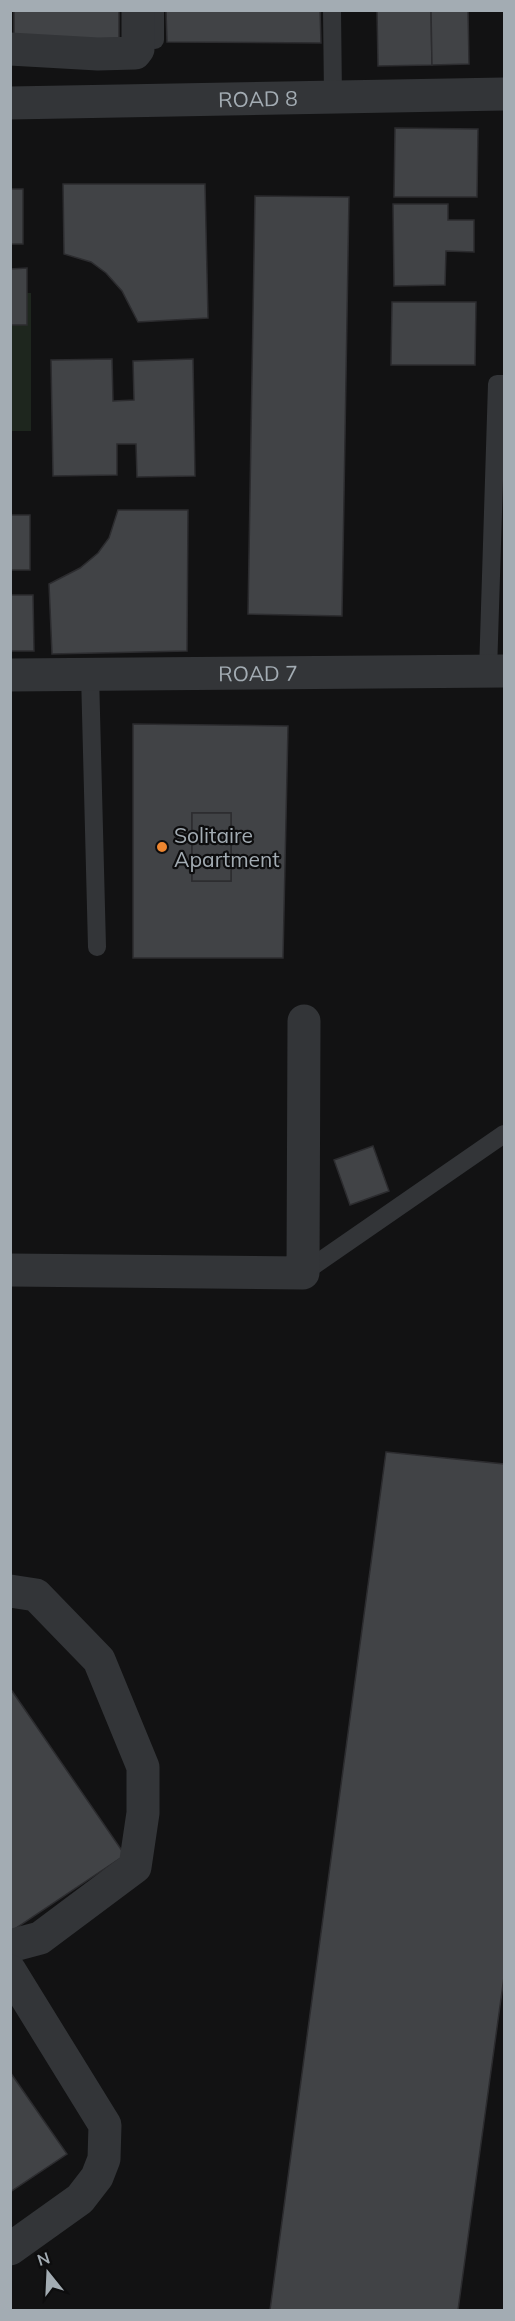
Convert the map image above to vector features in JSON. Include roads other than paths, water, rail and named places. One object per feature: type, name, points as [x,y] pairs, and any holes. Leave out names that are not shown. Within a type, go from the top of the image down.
[{"type":"street","points":[[10,49],[98,54],[136,53],[138,10]]},
{"type":"street","points":[[98,54],[99,101]]},
{"type":"street","name":"ROAD 8","points":[[10,103],[504,94]]},
{"type":"street","name":"ROAD 7","points":[[10,675],[496,672]]},
{"type":"street","points":[[10,1270],[303,1273],[304,1021]]},
{"type":"street","points":[[10,1592],[36,1595],[99,1660],[143,1767],[142,1814],[135,1867],[40,1938],[10,1946]]},
{"type":"street","points":[[10,1971],[105,2125],[104,2159],[92,2184],[80,2199],[10,2249]]},
{"type":"lane","points":[[155,10],[155,40]]},
{"type":"lane","points":[[332,10],[333,97]]},
{"type":"lane","points":[[496,672],[496,384],[504,384]]},
{"type":"lane","points":[[90,674],[97,947]]},
{"type":"lane","points":[[303,1273],[504,1134]]},
{"type":"place","name":"Solitaire Apartment","points":[[162,847]]}]
